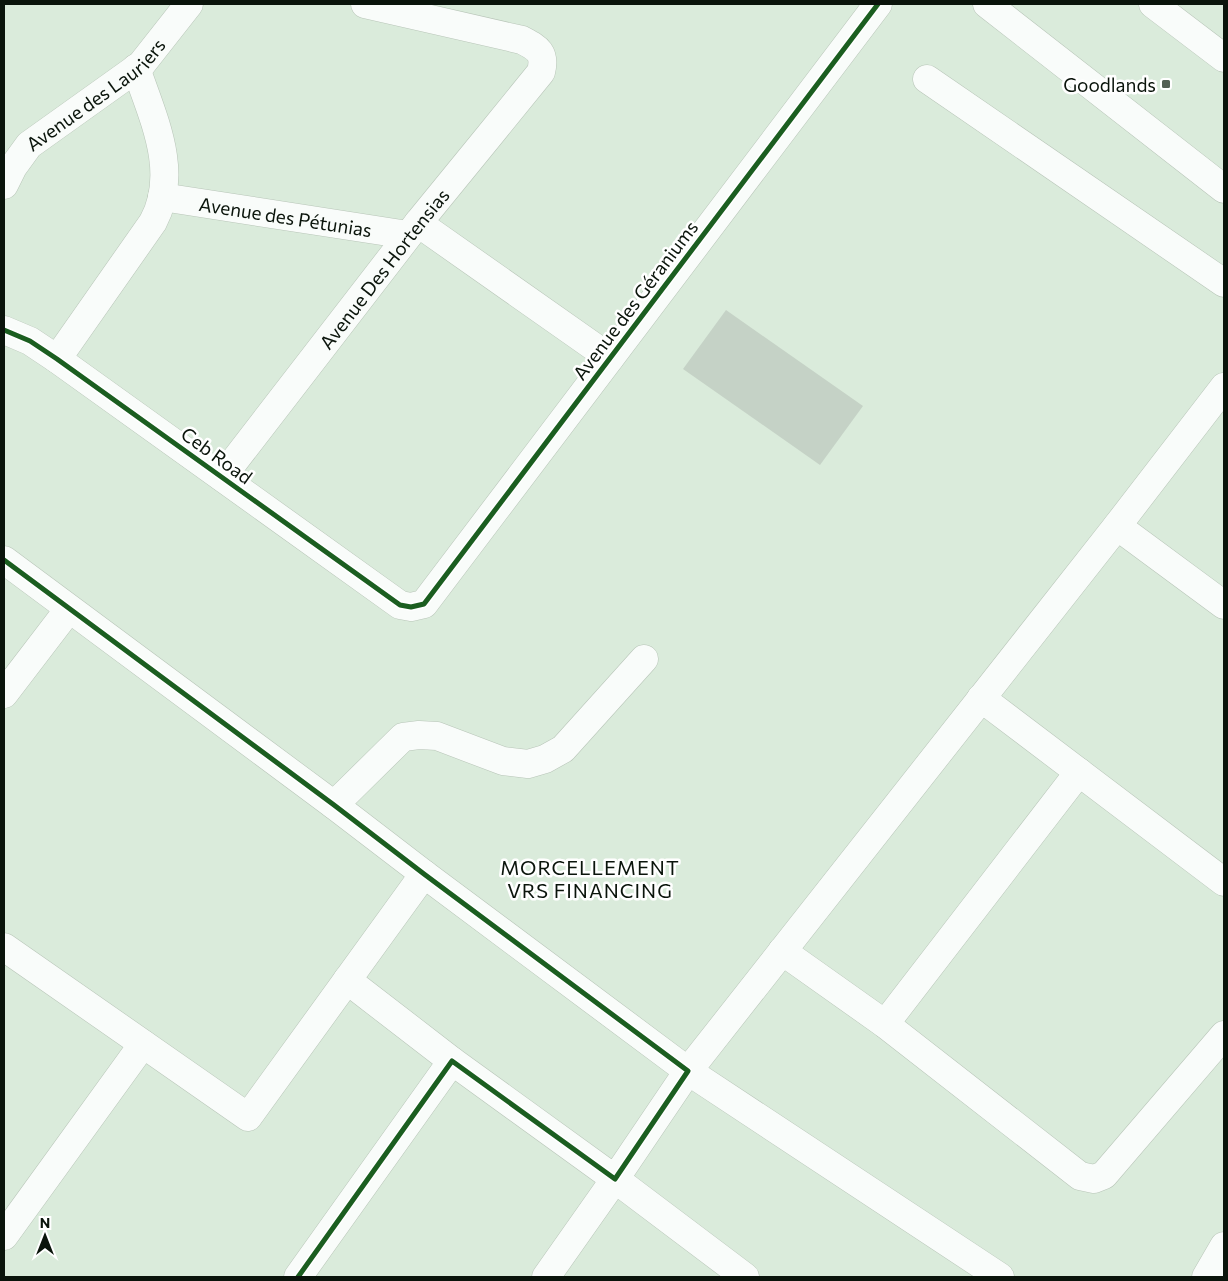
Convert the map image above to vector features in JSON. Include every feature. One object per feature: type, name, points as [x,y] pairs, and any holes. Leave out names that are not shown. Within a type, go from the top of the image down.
[{"type":"street","name":"Avenue des Lauriers","points":[[4,185],[13,167],[29,145],[141,65],[189,4]]},
{"type":"street","name":"Avenue Des Hortensias","points":[[222,477],[413,229],[541,72],[543,60],[538,49],[522,40],[365,4]]},
{"type":"street","name":"Avenue des Géraniums","points":[[411,607],[424,604],[878,4]]},
{"type":"street","points":[[987,4],[1224,189]]},
{"type":"street","points":[[1153,4],[1224,58]]},
{"type":"street","points":[[57,359],[160,211],[165,170],[163,148],[136,68]]},
{"type":"street","points":[[927,79],[1224,283]]},
{"type":"street","name":"Avenue des Pétunias","points":[[162,197],[413,229]]},
{"type":"street","points":[[413,229],[610,358]]},
{"type":"street","name":"Ceb Road","points":[[4,330],[30,341],[57,359],[400,604],[411,607]]},
{"type":"street","points":[[546,1277],[688,1071],[1117,526],[1224,386]]},
{"type":"street","points":[[1117,526],[1224,604]]},
{"type":"street","points":[[4,560],[334,804],[424,874],[688,1071],[1000,1277]]},
{"type":"street","points":[[4,694],[69,609]]},
{"type":"street","points":[[334,804],[403,737],[418,735],[437,736],[503,761],[528,764],[545,759],[563,749],[644,659]]},
{"type":"street","points":[[982,698],[1224,882]]},
{"type":"street","points":[[885,1024],[1079,772]]},
{"type":"street","points":[[4,947],[248,1117],[424,874]]},
{"type":"street","points":[[782,951],[885,1024],[1080,1176],[1094,1179],[1104,1175],[1224,1035]]},
{"type":"street","points":[[347,980],[452,1060],[615,1178],[745,1277]]},
{"type":"street","points":[[4,1236],[143,1044]]},
{"type":"street","points":[[298,1277],[452,1060]]},
{"type":"street","points":[[1206,1277],[1224,1246]]},
{"type":"building","points":[[726,310],[863,406],[820,465],[683,369]]},
{"type":"cycle path","points":[[4,330],[30,341],[57,359],[400,605],[411,607],[424,604],[878,4]]},
{"type":"cycle path","points":[[4,560],[688,1071],[615,1179],[452,1061],[298,1277]]},
{"type":"place","name":"Goodlands","points":[[1166,84]]},
{"type":"district","name":"MORCELLEMENT VRS FINANCING","points":[[590,878]]}]
